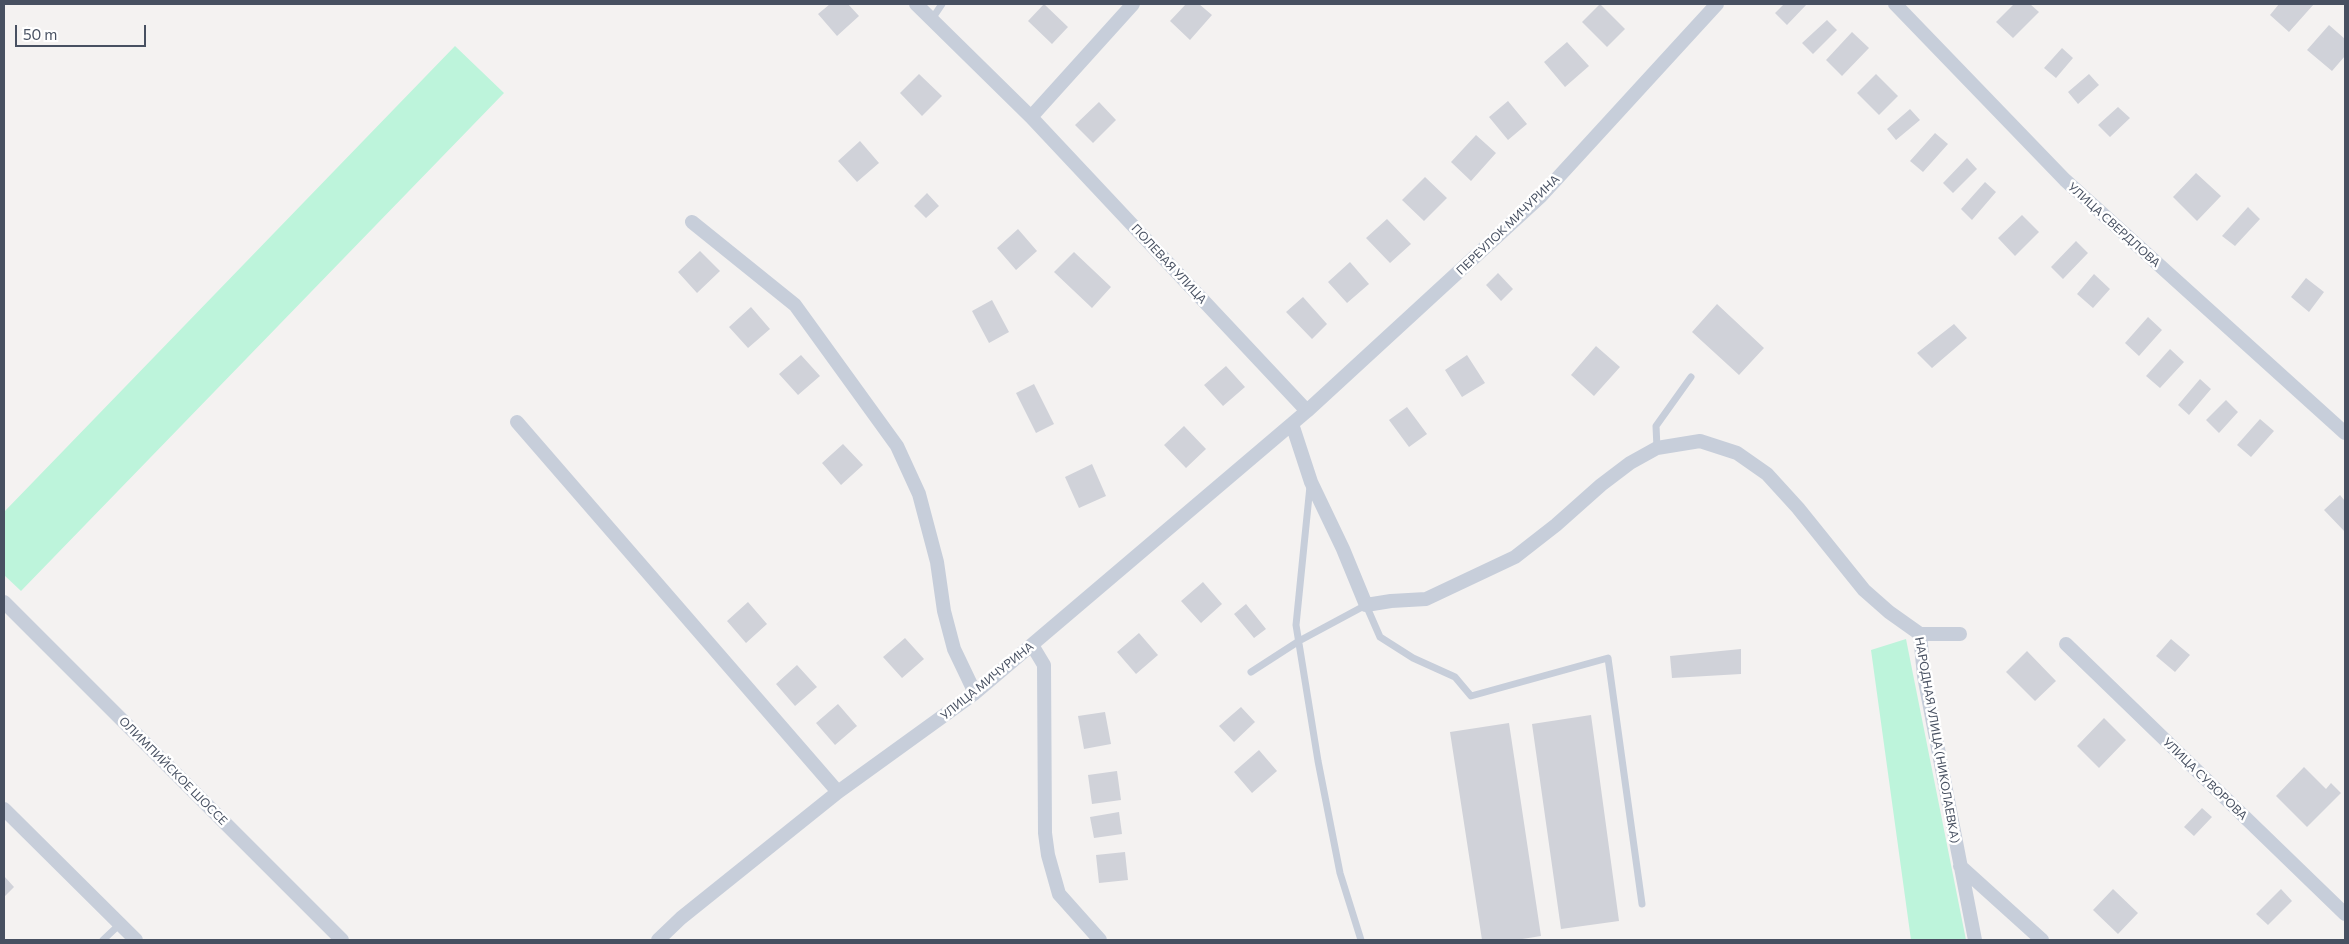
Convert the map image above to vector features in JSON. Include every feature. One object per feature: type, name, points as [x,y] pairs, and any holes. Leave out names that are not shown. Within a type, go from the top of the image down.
[{"type":"street","name":"ПОЛЕВАЯ УЛИЦА","points":[[916,4],[1031,118],[1307,411]]},
{"type":"street","points":[[1031,118],[1133,4]]},
{"type":"street","name":"ПЕРЕУЛОК МИЧУРИНА","points":[[1307,411],[1541,196],[1717,4]]},
{"type":"street","name":"УЛИЦА СВЕРДЛОВА","points":[[1895,4],[2064,180],[2345,433]]},
{"type":"street","points":[[692,222],[795,305],[897,446],[919,494],[938,562],[944,611],[954,649],[975,693]]},
{"type":"street","name":"УЛИЦА МИЧУРИНА","points":[[658,940],[681,918],[838,792],[975,693],[1307,411]]},
{"type":"street","points":[[517,422],[838,792]]},
{"type":"street","points":[[1292,424],[1311,482],[1344,549],[1366,606]]},
{"type":"street","name":"НАРОДНАЯ УЛИЦА (НИКОЛАЕВКА)","points":[[1366,606],[1391,601],[1426,599],[1515,557],[1556,525],[1601,485],[1630,463],[1657,448],[1700,441],[1737,453],[1773,480],[1864,590],[1889,612],[1920,634],[1924,676],[1975,940]]},
{"type":"street","name":"ОЛИМПИЙСКОЕ ШОССЕ","points":[[4,602],[342,940]]},
{"type":"street","points":[[1920,634],[1960,634]]},
{"type":"street","name":"УЛИЦА СУВОРОВА","points":[[2066,644],[2345,914]]},
{"type":"street","points":[[1032,645],[1044,665],[1045,834],[1048,855],[1059,894],[1100,940]]},
{"type":"street","points":[[4,809],[136,940]]},
{"type":"street","points":[[1960,866],[2042,940]]},
{"type":"lane","points":[[932,19],[942,4]]},
{"type":"lane","points":[[1657,448],[1656,426],[1691,377]]},
{"type":"lane","points":[[1311,482],[1296,625],[1318,761],[1340,873],[1361,940]]},
{"type":"lane","points":[[1251,672],[1299,641],[1366,606],[1380,637],[1412,658],[1455,677],[1471,696],[1608,658],[1642,904]]},
{"type":"lane","points":[[103,940],[120,924]]},
{"type":"green space","points":[[455,46],[504,93],[21,591],[4,575],[4,512]]},
{"type":"green space","points":[[1906,639],[1966,940],[1911,940],[1871,650]]},
{"type":"building","points":[[830,4],[848,4],[859,16],[837,36],[818,14]]},
{"type":"building","points":[[1044,4],[1068,27],[1052,44],[1028,21]]},
{"type":"building","points":[[1186,4],[1199,4],[1212,15],[1190,40],[1170,21]]},
{"type":"building","points":[[1600,4],[1625,29],[1607,47],[1582,22]]},
{"type":"building","points":[[1784,4],[1807,4],[1787,25],[1775,13]]},
{"type":"building","points":[[2014,4],[2030,4],[2039,12],[2013,38],[1996,22]]},
{"type":"building","points":[[2279,4],[2314,4],[2289,32],[2270,15]]},
{"type":"building","points":[[1827,20],[1837,30],[1813,54],[1802,43]]},
{"type":"building","points":[[2329,25],[2345,39],[2345,56],[2332,71],[2307,50]]},
{"type":"building","points":[[1852,32],[1869,48],[1842,76],[1826,60]]},
{"type":"building","points":[[1567,42],[1589,66],[1565,87],[1544,62]]},
{"type":"building","points":[[2062,48],[2073,58],[2056,78],[2044,68]]},
{"type":"building","points":[[919,74],[942,96],[922,116],[900,93]]},
{"type":"building","points":[[1876,74],[1898,96],[1879,115],[1857,93]]},
{"type":"building","points":[[2089,74],[2099,85],[2078,104],[2068,92]]},
{"type":"building","points":[[1508,101],[1527,124],[1508,140],[1489,117]]},
{"type":"building","points":[[1099,102],[1116,120],[1093,143],[1075,125]]},
{"type":"building","points":[[2118,107],[2130,118],[2110,137],[2098,125]]},
{"type":"building","points":[[1910,109],[1920,120],[1896,140],[1887,129]]},
{"type":"building","points":[[1935,133],[1948,144],[1923,172],[1910,161]]},
{"type":"building","points":[[1476,135],[1496,153],[1471,181],[1451,162]]},
{"type":"building","points":[[860,141],[879,163],[857,182],[838,161]]},
{"type":"building","points":[[1967,158],[1977,169],[1953,193],[1943,183]]},
{"type":"building","points":[[2196,173],[2221,196],[2197,221],[2173,197]]},
{"type":"building","points":[[1425,177],[1447,198],[1424,221],[1402,200]]},
{"type":"building","points":[[1985,182],[1996,192],[1972,220],[1961,209]]},
{"type":"building","points":[[927,193],[939,206],[926,218],[914,206]]},
{"type":"building","points":[[2248,207],[2260,219],[2235,246],[2222,236]]},
{"type":"building","points":[[2022,215],[2039,232],[2015,256],[1998,238]]},
{"type":"building","points":[[1387,219],[1411,244],[1390,263],[1366,238]]},
{"type":"building","points":[[1018,229],[1037,251],[1016,270],[997,248]]},
{"type":"building","points":[[2076,241],[2088,253],[2063,279],[2051,267]]},
{"type":"building","points":[[700,251],[720,271],[697,293],[678,272]]},
{"type":"building","points":[[1074,252],[1111,287],[1092,308],[1054,272]]},
{"type":"building","points":[[1350,262],[1369,284],[1347,303],[1328,282]]},
{"type":"building","points":[[1498,273],[1513,289],[1501,301],[1486,285]]},
{"type":"building","points":[[2094,274],[2110,289],[2093,308],[2077,294]]},
{"type":"building","points":[[2306,278],[2324,292],[2309,312],[2291,297]]},
{"type":"building","points":[[1303,297],[1327,324],[1312,339],[1286,312]]},
{"type":"building","points":[[992,300],[1009,332],[989,343],[972,311]]},
{"type":"building","points":[[1717,304],[1764,348],[1739,375],[1692,332]]},
{"type":"building","points":[[751,307],[770,329],[748,348],[729,327]]},
{"type":"building","points":[[2148,317],[2162,330],[2139,356],[2125,343]]},
{"type":"building","points":[[1954,324],[1967,338],[1932,368],[1917,353]]},
{"type":"building","points":[[1596,346],[1620,367],[1594,396],[1571,375]]},
{"type":"building","points":[[2170,349],[2184,362],[2160,388],[2146,376]]},
{"type":"building","points":[[801,355],[820,376],[798,395],[779,374]]},
{"type":"building","points":[[1467,355],[1485,383],[1462,397],[1445,370]]},
{"type":"building","points":[[1226,366],[1245,387],[1223,406],[1204,385]]},
{"type":"building","points":[[2200,379],[2211,389],[2189,415],[2178,405]]},
{"type":"building","points":[[1034,384],[1054,424],[1036,433],[1016,393]]},
{"type":"building","points":[[2226,400],[2238,412],[2219,433],[2206,420]]},
{"type":"building","points":[[1407,407],[1427,434],[1409,447],[1389,420]]},
{"type":"building","points":[[2260,419],[2274,431],[2251,457],[2237,445]]},
{"type":"building","points":[[1184,426],[1206,449],[1186,468],[1164,445]]},
{"type":"building","points":[[843,444],[863,465],[841,485],[822,463]]},
{"type":"building","points":[[1092,464],[1106,496],[1079,508],[1065,477]]},
{"type":"building","points":[[2340,495],[2345,501],[2345,532],[2324,510]]},
{"type":"building","points":[[1203,582],[1222,604],[1201,623],[1181,601]]},
{"type":"building","points":[[748,602],[767,624],[746,643],[727,621]]},
{"type":"building","points":[[1246,604],[1266,629],[1254,638],[1234,614]]},
{"type":"building","points":[[1139,633],[1158,655],[1136,674],[1117,652]]},
{"type":"building","points":[[905,638],[924,659],[902,678],[883,657]]},
{"type":"building","points":[[2171,639],[2190,655],[2175,672],[2156,656]]},
{"type":"building","points":[[1741,649],[1741,674],[1672,678],[1670,656]]},
{"type":"building","points":[[2027,651],[2056,681],[2035,701],[2006,672]]},
{"type":"building","points":[[797,665],[817,687],[795,706],[776,684]]},
{"type":"building","points":[[838,704],[857,726],[835,745],[816,723]]},
{"type":"building","points":[[1241,707],[1255,722],[1234,742],[1219,726]]},
{"type":"building","points":[[1105,712],[1111,744],[1084,749],[1078,716]]},
{"type":"building","points":[[1591,715],[1619,921],[1561,929],[1532,724]]},
{"type":"building","points":[[2104,718],[2126,740],[2099,768],[2077,746]]},
{"type":"building","points":[[1509,723],[1541,936],[1516,940],[1482,940],[1450,732]]},
{"type":"building","points":[[1259,750],[1277,771],[1252,793],[1234,772]]},
{"type":"building","points":[[2304,767],[2326,789],[2331,783],[2341,793],[2307,827],[2276,796]]},
{"type":"building","points":[[1117,771],[1121,800],[1092,804],[1088,775]]},
{"type":"building","points":[[2202,808],[2212,817],[2194,836],[2184,827]]},
{"type":"building","points":[[1119,812],[1122,834],[1094,838],[1090,817]]},
{"type":"building","points":[[1125,852],[1128,880],[1099,883],[1096,855]]},
{"type":"building","points":[[4,876],[14,887],[4,897]]},
{"type":"building","points":[[2113,889],[2138,913],[2118,934],[2093,910]]},
{"type":"building","points":[[2281,889],[2292,901],[2268,925],[2256,914]]}]
